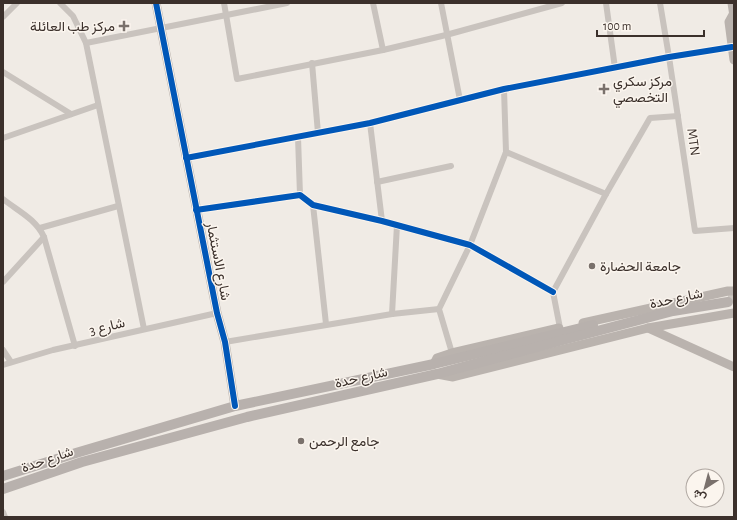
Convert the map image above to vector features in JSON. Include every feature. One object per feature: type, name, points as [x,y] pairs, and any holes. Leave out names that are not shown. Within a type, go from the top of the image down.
[{"type":"main road","name":"شارع حدة","points":[[3,476],[235,406],[434,364],[731,294]]},
{"type":"main road","name":"شارع حدة","points":[[3,489],[82,462],[247,417],[437,374],[674,312],[731,294]]},
{"type":"street","points":[[3,17],[17,3]]},
{"type":"street","points":[[60,3],[73,16],[86,43],[144,329]]},
{"type":"street","name":"شارع الاستثمار","points":[[156,3],[196,210],[217,313],[225,342],[235,406]]},
{"type":"street","points":[[224,3],[237,79],[383,50],[446,35],[552,4],[562,3]]},
{"type":"street","points":[[86,43],[287,3]]},
{"type":"street","points":[[373,3],[383,50]]},
{"type":"street","points":[[441,3],[446,35],[460,100]]},
{"type":"street","points":[[606,3],[615,68]]},
{"type":"street","name":"MTN","points":[[660,3],[695,231],[734,228]]},
{"type":"street","points":[[732,3],[734,16]]},
{"type":"street","points":[[734,13],[729,22],[734,60]]},
{"type":"street","points":[[186,158],[370,123],[504,89],[669,57],[732,47]]},
{"type":"street","points":[[312,63],[318,133]]},
{"type":"street","points":[[3,72],[71,114]]},
{"type":"street","points":[[452,353],[439,309],[470,245],[506,152],[504,89]]},
{"type":"street","points":[[3,138],[98,105]]},
{"type":"street","points":[[560,328],[553,292],[606,194],[650,118],[678,116]]},
{"type":"street","points":[[370,123],[382,221]]},
{"type":"street","points":[[298,137],[300,195]]},
{"type":"street","points":[[506,152],[606,194]]},
{"type":"street","points":[[377,182],[451,166]]},
{"type":"street","points":[[196,210],[300,195],[313,205],[382,221],[470,245],[553,292]]},
{"type":"street","points":[[3,200],[35,222],[40,228],[44,237],[75,346]]},
{"type":"street","points":[[313,205],[326,324]]},
{"type":"street","points":[[40,228],[118,206]]},
{"type":"street","points":[[392,314],[397,225]]},
{"type":"street","points":[[3,282],[44,237]]},
{"type":"street","points":[[434,364],[438,358],[452,353],[705,296],[731,294]]},
{"type":"street","points":[[225,342],[326,324],[392,314],[439,309]]},
{"type":"street","name":"شارع 3","points":[[3,365],[53,350],[217,313]]},
{"type":"street","points":[[437,374],[453,377],[648,328],[734,313]]},
{"type":"street","points":[[648,328],[734,367]]},
{"type":"street","points":[[3,350],[10,362]]},
{"type":"street","points":[[3,512],[5,517]]},
{"type":"tunnel","points":[[728,297],[734,296]]},
{"type":"cycle path","points":[[156,3],[217,313],[225,342],[235,406]]},
{"type":"cycle path","points":[[186,158],[370,123],[504,89],[669,57],[732,47]]},
{"type":"cycle path","points":[[196,210],[300,195],[313,205],[382,221],[470,245],[553,292]]},
{"type":"place","name":"مركز طب العائلة","points":[[124,26]]},
{"type":"place","name":"مركز سكري التخصصي","points":[[604,89]]},
{"type":"place","name":"جامعة الحضارة","points":[[592,266]]},
{"type":"place","name":"جامع الرحمن","points":[[301,441]]}]
